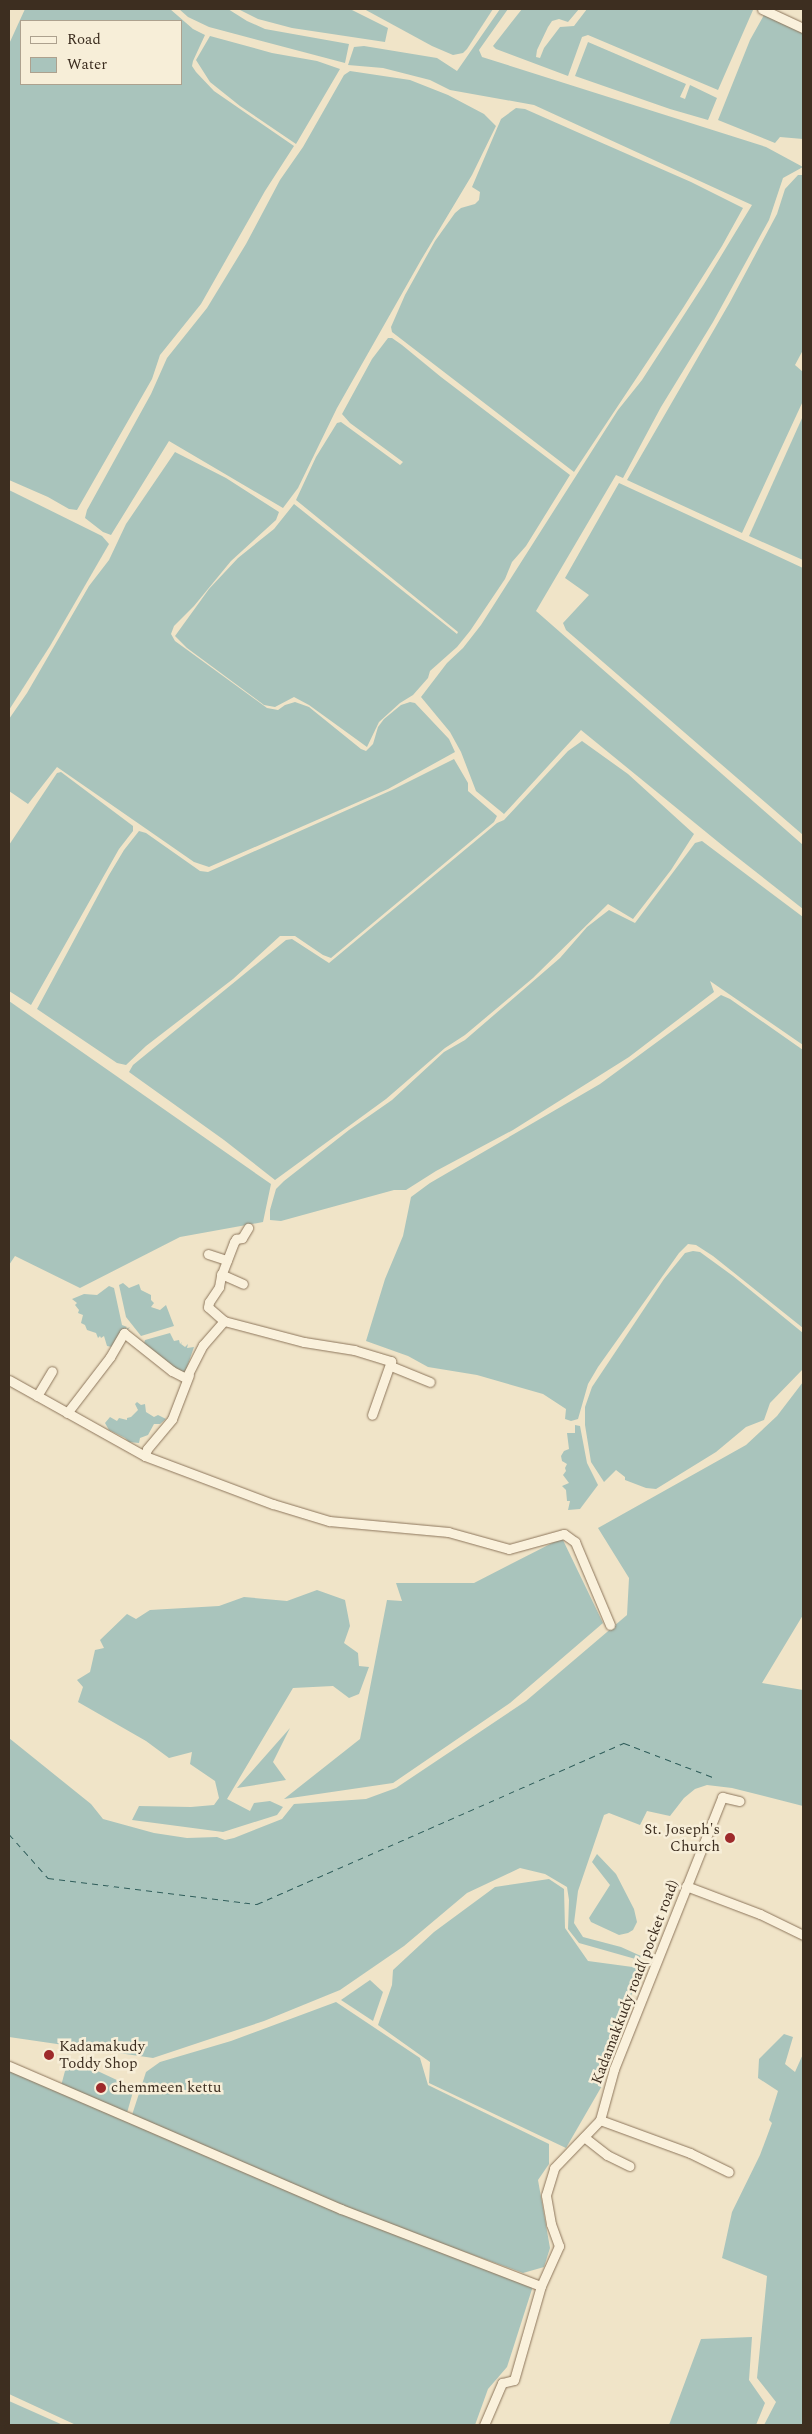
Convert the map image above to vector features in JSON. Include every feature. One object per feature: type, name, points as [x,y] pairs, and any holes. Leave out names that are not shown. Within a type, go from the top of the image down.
[{"type":"street","points":[[762,9],[803,28]]},
{"type":"street","points":[[248,1228],[242,1238],[236,1239],[221,1274],[219,1287],[209,1302],[208,1308],[224,1321],[304,1342],[354,1350],[391,1361],[391,1366],[372,1416]]},
{"type":"street","points":[[208,1254],[227,1260]]},
{"type":"street","points":[[221,1274],[243,1284]]},
{"type":"street","points":[[145,1456],[147,1448],[172,1419],[203,1345],[224,1321]]},
{"type":"street","points":[[67,1413],[110,1357],[124,1333],[177,1374],[186,1378],[189,1375]]},
{"type":"street","points":[[391,1366],[430,1382]]},
{"type":"street","points":[[37,1396],[52,1371]]},
{"type":"street","points":[[9,1380],[145,1456],[272,1504],[329,1521],[448,1532],[509,1549],[564,1534],[575,1542],[610,1625]]},
{"type":"street","name":"Kadamakkudy road( pocket road)","points":[[484,2425],[502,2383],[514,2380],[541,2286],[559,2246],[551,2224],[546,2195],[554,2168],[601,2117],[614,2069],[722,1796],[740,1801]]},
{"type":"street","points":[[686,1886],[760,1914],[803,1935]]},
{"type":"street","points":[[9,2066],[341,2209],[541,2286]]},
{"type":"street","points":[[601,2117],[696,2150]]},
{"type":"street","points":[[601,2117],[690,2153],[729,2172]]},
{"type":"street","points":[[584,2137],[606,2155],[630,2166]]},
{"type":"water","points":[[25,9],[170,9],[193,29],[205,35],[193,61],[192,66],[196,72],[214,91],[294,146],[265,191],[201,304],[160,355],[152,379],[77,510],[69,509],[48,497],[9,480],[9,44]]},
{"type":"water","points":[[179,9],[228,9],[247,21],[265,29],[349,44],[345,63],[209,27],[188,17]]},
{"type":"water","points":[[238,9],[350,9],[388,28],[385,42],[292,28],[258,19]]},
{"type":"water","points":[[364,9],[493,9],[467,49],[463,53],[453,55],[432,46]]},
{"type":"water","points":[[500,9],[508,9],[479,50],[482,57],[766,147],[803,167],[783,178],[769,220],[713,322],[661,407],[623,478],[616,475],[536,611],[803,845],[803,909],[581,730],[504,814],[476,791],[461,752],[450,732],[421,697],[447,663],[463,648],[481,625],[618,410],[642,380],[704,284],[752,205],[534,105],[450,90],[430,80],[383,68],[348,65],[354,47],[364,46],[437,58],[457,71]]},
{"type":"water","points":[[522,9],[579,9],[568,22],[559,19],[552,21],[537,50],[536,57],[540,58],[544,48],[560,27],[574,26],[587,9],[753,10],[718,90],[588,35],[582,37],[568,76],[496,49],[493,46]]},
{"type":"water","points":[[764,15],[803,33],[803,139],[780,137],[775,143],[718,120],[750,40]]},
{"type":"water","points":[[210,36],[272,53],[317,61],[340,69],[296,144],[240,106],[210,82],[196,60]]},
{"type":"water","points":[[588,42],[686,84],[680,97],[685,99],[690,85],[717,98],[708,120],[575,76]]},
{"type":"water","points":[[350,71],[410,80],[448,95],[484,114],[496,126],[472,175],[421,260],[337,408],[298,488],[283,508],[169,441],[111,535],[103,532],[85,518],[87,510],[151,394],[167,358],[207,308],[246,244],[280,180],[303,147],[344,75]]},
{"type":"water","points":[[516,108],[525,109],[691,182],[743,208],[722,246],[683,308],[574,472],[392,332],[391,327],[405,295],[435,241],[455,213],[461,208],[475,204],[479,200],[480,192],[472,187],[501,119]]},
{"type":"water","points":[[798,175],[803,175],[803,350],[795,365],[803,372],[803,401],[742,533],[627,480],[730,302],[777,214],[785,189]]},
{"type":"water","points":[[388,338],[392,338],[402,345],[570,475],[526,546],[512,562],[505,579],[470,631],[457,647],[430,671],[428,678],[413,695],[400,703],[379,722],[367,747],[309,705],[294,697],[275,707],[264,705],[187,648],[175,636],[209,589],[238,558],[274,529],[294,504],[457,634],[458,632],[296,500],[316,457],[337,423],[341,422],[400,465],[403,462],[350,423],[342,414],[372,359]]},
{"type":"water","points":[[803,416],[803,560],[749,536]]},
{"type":"water","points":[[175,452],[226,478],[279,512],[276,520],[231,561],[194,606],[174,626],[171,634],[175,641],[267,708],[278,710],[285,705],[295,702],[309,707],[366,751],[373,744],[378,727],[384,719],[401,705],[410,702],[415,703],[449,739],[455,752],[388,789],[209,867],[194,862],[57,767],[28,804],[9,791],[9,719],[27,693],[89,586],[109,560],[126,524]]},
{"type":"water","points":[[619,483],[803,568],[803,835],[566,630],[563,623],[589,595],[565,578]]},
{"type":"water","points":[[9,490],[102,536],[109,544],[50,646],[9,710]]},
{"type":"water","points":[[582,741],[628,774],[694,834],[671,870],[633,919],[608,904],[533,978],[465,1035],[445,1048],[386,1099],[275,1180],[224,1140],[129,1072],[133,1065],[286,940],[292,939],[329,963],[497,823],[504,820],[568,751]]},
{"type":"water","points":[[454,759],[468,783],[468,791],[497,816],[494,822],[331,958],[323,955],[295,936],[280,936],[233,979],[146,1046],[126,1065],[117,1063],[37,1009],[109,875],[124,850],[139,831],[146,833],[200,871],[208,872],[392,790]]},
{"type":"water","points":[[61,772],[133,826],[133,831],[119,849],[31,1005],[9,991],[9,845],[57,773]]},
{"type":"water","points":[[702,841],[803,917],[803,1045],[710,981],[714,992],[629,1057],[513,1130],[436,1171],[406,1190],[394,1190],[281,1221],[270,1220],[270,1210],[276,1189],[284,1181],[349,1130],[392,1100],[444,1052],[465,1040],[560,958],[587,927],[609,910],[635,923],[695,843]]},
{"type":"water","points":[[721,995],[730,999],[803,1050],[803,1328],[713,1256],[696,1245],[688,1244],[679,1253],[598,1367],[588,1384],[578,1419],[571,1421],[565,1419],[566,1409],[543,1394],[477,1375],[428,1367],[408,1356],[366,1341],[385,1279],[403,1236],[411,1197],[430,1183],[600,1084]]},
{"type":"water","points":[[9,1001],[271,1184],[263,1222],[180,1237],[80,1288],[15,1256],[9,1265]]},
{"type":"water","points":[[700,1252],[733,1276],[803,1333],[803,1369],[770,1403],[764,1420],[746,1427],[716,1452],[656,1489],[646,1488],[625,1480],[625,1477],[616,1470],[604,1482],[591,1462],[585,1425],[585,1407],[592,1387],[664,1279],[685,1253]]},
{"type":"water","points":[[123,1283],[129,1288],[139,1284],[141,1290],[151,1295],[151,1300],[154,1303],[151,1307],[160,1310],[166,1305],[174,1326],[141,1336],[126,1317],[119,1285]]},
{"type":"water","points":[[109,1286],[114,1288],[122,1325],[127,1327],[124,1330],[130,1327],[112,1347],[107,1346],[104,1336],[98,1338],[96,1333],[87,1330],[85,1325],[81,1323],[83,1315],[78,1313],[79,1310],[75,1305],[77,1303],[72,1299],[84,1294],[97,1295]]},
{"type":"water","points":[[170,1333],[174,1341],[179,1340],[180,1344],[182,1342],[181,1344],[185,1347],[188,1344],[187,1348],[194,1347],[185,1373],[179,1373],[143,1347],[145,1340]]},
{"type":"water","points":[[803,1382],[803,1615],[762,1683],[803,1690],[803,1806],[732,1788],[707,1785],[695,1789],[684,1798],[670,1816],[647,1811],[640,1825],[609,1813],[604,1815],[578,1891],[574,1923],[583,1937],[621,1947],[641,1956],[639,1960],[579,1943],[568,1929],[569,1900],[567,1887],[545,1874],[520,1868],[467,1893],[404,1946],[340,1990],[264,2021],[153,2058],[9,2037],[9,1738],[91,1804],[103,1819],[154,1833],[187,1838],[217,1837],[225,1840],[234,1838],[282,1819],[294,1804],[366,1799],[396,1788],[526,1701],[627,1615],[629,1578],[598,1528],[746,1445],[777,1416]]},
{"type":"water","points":[[137,1402],[141,1405],[145,1404],[146,1412],[154,1417],[158,1415],[166,1419],[160,1424],[154,1424],[148,1435],[140,1438],[139,1443],[129,1442],[109,1430],[105,1423],[110,1417],[117,1421],[119,1418],[127,1420],[138,1410],[135,1404]]},
{"type":"water","points":[[575,1425],[580,1426],[587,1463],[598,1485],[580,1509],[568,1510],[570,1501],[567,1501],[566,1490],[562,1486],[569,1483],[563,1475],[567,1464],[562,1461],[561,1456],[564,1451],[569,1449],[567,1433],[575,1433]]},
{"type":"water","points":[[562,1538],[603,1623],[510,1703],[393,1783],[284,1799],[360,1739],[387,1600],[402,1601],[396,1583],[474,1583]]},
{"type":"water","points":[[317,1590],[345,1600],[350,1626],[344,1643],[358,1653],[359,1666],[369,1667],[359,1694],[349,1698],[333,1686],[293,1688],[227,1799],[250,1811],[254,1803],[270,1801],[283,1807],[277,1815],[223,1832],[132,1820],[139,1806],[191,1807],[214,1805],[219,1798],[215,1781],[190,1764],[192,1752],[169,1758],[146,1741],[78,1702],[83,1687],[77,1680],[90,1672],[95,1650],[104,1648],[100,1640],[127,1614],[136,1619],[150,1610],[219,1606],[244,1597],[287,1601]]},
{"type":"water","points":[[290,1728],[273,1762],[286,1780],[237,1788]]},
{"type":"water","points":[[597,1854],[616,1874],[634,1909],[637,1922],[633,1930],[628,1933],[619,1935],[591,1922],[589,1918],[610,1885],[592,1862]]},
{"type":"water","points":[[549,1879],[564,1889],[565,1928],[588,1961],[640,1968],[603,2084],[566,2148],[429,2083],[430,2062],[378,2025],[392,1985],[393,1970],[434,1932],[495,1887]]},
{"type":"water","points":[[370,1980],[383,1992],[373,2021],[341,2000]]},
{"type":"water","points":[[336,2002],[420,2058],[428,2085],[549,2144],[549,2164],[538,2180],[550,2248],[544,2267],[523,2273],[364,2216],[132,2115],[146,2072],[160,2062],[231,2041]]},
{"type":"water","points":[[784,2034],[793,2037],[785,2064],[795,2072],[803,2054],[803,2425],[764,2425],[776,2402],[757,2378],[767,2276],[722,2258],[732,2212],[760,2155],[772,2123],[769,2120],[778,2091],[758,2078],[759,2059]]},
{"type":"water","name":"chemmeen kettu","points":[[72,2063],[89,2067],[134,2088],[127,2113],[61,2086],[65,2071]]},
{"type":"water","points":[[9,2070],[533,2286],[507,2367],[488,2389],[475,2425],[76,2425],[9,2394]]},
{"type":"water","points":[[752,2337],[749,2380],[765,2403],[756,2425],[669,2425],[701,2339]]},
{"type":"water","points":[[9,2401],[63,2425],[9,2425]]},
{"type":"ferry route","points":[[9,1834],[48,1878],[257,1904],[624,1743],[715,1778]]},
{"type":"place","name":"St. Joseph's Church","points":[[730,1838]]},
{"type":"place","name":"Kadamakudy Toddy Shop","points":[[49,2055]]},
{"type":"place","name":"chemmeen kettu","points":[[101,2088]]}]
